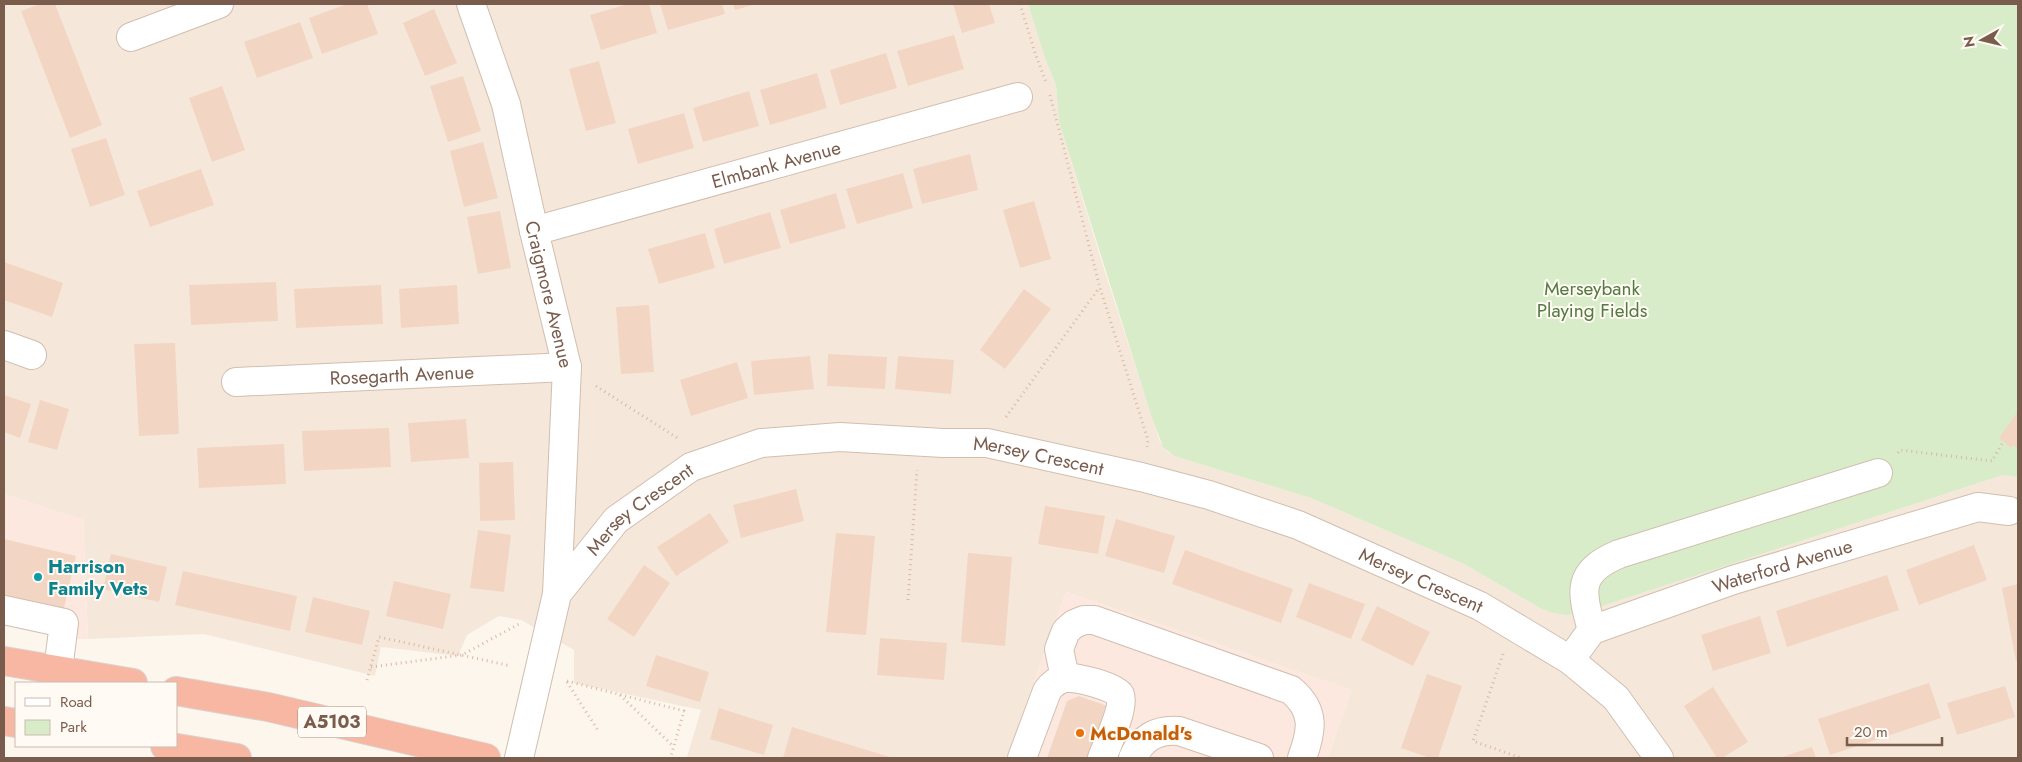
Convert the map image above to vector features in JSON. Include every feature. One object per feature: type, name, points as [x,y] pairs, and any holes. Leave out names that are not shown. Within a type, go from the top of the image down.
[{"type":"highway","points":[[4,661],[127,682]]},
{"type":"highway","name":"A5103","points":[[178,691],[268,706],[486,758]]},
{"type":"highway","points":[[171,747],[237,758]]},
{"type":"street","points":[[131,37],[218,4]]},
{"type":"street","name":"Craigmore Avenue","points":[[474,5],[506,104],[567,367],[554,606]]},
{"type":"street","name":"Elmbank Avenue","points":[[534,231],[1018,96]]},
{"type":"street","points":[[4,345],[32,355]]},
{"type":"street","name":"Rosegarth Avenue","points":[[236,382],[567,367]]},
{"type":"street","name":"Mersey Crescent","points":[[519,758],[554,606],[616,520],[691,467],[761,443],[840,437],[919,442],[987,443],[1141,477],[1209,495],[1298,525],[1480,606],[1570,660],[1616,698],[1659,758]]},
{"type":"street","points":[[1570,660],[1592,630],[1583,592],[1586,580],[1603,560],[1878,472]]},
{"type":"street","name":"Waterford Avenue","points":[[1592,630],[1733,580],[1897,530],[1978,507],[2009,511]]},
{"type":"street","points":[[4,610],[64,623],[58,670]]},
{"type":"street","points":[[1065,678],[1059,649],[1066,631],[1074,624],[1084,620],[1094,620],[1291,690],[1304,703],[1311,728],[1302,758]]},
{"type":"street","points":[[1022,758],[1047,692],[1052,684],[1065,678],[1097,684],[1117,691],[1120,696],[1121,706],[1102,758]]},
{"type":"street","points":[[1133,758],[1138,746],[1150,736],[1165,730],[1178,730],[1259,758]]},
{"type":"path","points":[[1020,4],[1035,53],[1048,86],[1100,288],[1148,440],[1141,477]]},
{"type":"path","points":[[987,443],[1100,288]]},
{"type":"path","points":[[567,367],[711,460]]},
{"type":"path","points":[[908,600],[919,442]]},
{"type":"path","points":[[1878,472],[1900,450],[1992,461],[2003,442]]},
{"type":"path","points":[[371,667],[462,655],[516,624],[554,606]]},
{"type":"path","points":[[1513,625],[1473,741],[1521,758]]},
{"type":"path","points":[[367,680],[379,637],[538,672]]},
{"type":"path","points":[[599,732],[566,681],[684,711],[671,756]]},
{"type":"path","points":[[619,694],[674,747]]},
{"type":"shaded area","points":[[4,4],[1028,4],[1045,58],[1056,85],[1059,122],[1105,272],[1160,442],[1168,452],[1174,456],[1311,498],[1464,564],[1538,607],[1587,611],[2003,475],[2016,476],[2018,477],[2018,758],[1328,758],[1351,690],[1066,592],[1007,758],[687,757],[701,710],[574,683],[574,650],[521,620],[499,616],[467,635],[458,656],[381,647],[375,676],[204,634],[88,639],[83,520],[4,494]]},
{"type":"shaded area","points":[[4,494],[83,520],[88,639],[77,639],[4,625]]},
{"type":"shaded area","points":[[1066,592],[1352,690],[1328,758],[1007,758]]},
{"type":"green space","name":"Merseybank Playing Fields","points":[[1028,4],[2018,4],[2018,477],[2003,475],[1587,611],[1567,615],[1553,613],[1538,607],[1464,564],[1311,498],[1174,456],[1163,447],[1152,418],[1059,122],[1056,85],[1045,58]]},
{"type":"building","points":[[40,4],[55,4],[102,125],[70,138],[21,11]]},
{"type":"building","points":[[347,4],[367,4],[378,34],[322,54],[309,18]]},
{"type":"building","points":[[628,4],[649,4],[657,33],[601,50],[590,15]]},
{"type":"building","points":[[660,4],[722,4],[725,14],[668,30]]},
{"type":"building","points":[[733,4],[756,4],[735,10]]},
{"type":"building","points":[[953,4],[989,4],[995,23],[962,33]]},
{"type":"building","points":[[434,9],[457,63],[425,76],[403,23]]},
{"type":"building","points":[[300,22],[313,58],[257,78],[244,42]]},
{"type":"building","points":[[954,35],[964,69],[908,86],[897,51]]},
{"type":"building","points":[[886,53],[897,88],[840,105],[830,70]]},
{"type":"building","points":[[599,61],[616,123],[586,131],[569,69]]},
{"type":"building","points":[[817,73],[827,108],[770,125],[760,90]]},
{"type":"building","points":[[463,76],[481,131],[448,142],[430,86]]},
{"type":"building","points":[[222,86],[245,150],[212,162],[189,98]]},
{"type":"building","points":[[749,91],[759,126],[703,142],[693,108]]},
{"type":"building","points":[[684,113],[694,148],[638,164],[628,129]]},
{"type":"building","points":[[106,138],[125,195],[90,207],[71,149]]},
{"type":"building","points":[[483,142],[498,198],[464,207],[450,151]]},
{"type":"building","points":[[970,154],[978,190],[922,204],[913,169]]},
{"type":"building","points":[[201,169],[214,205],[150,227],[137,191]]},
{"type":"building","points":[[903,173],[913,208],[857,224],[846,189]]},
{"type":"building","points":[[836,193],[846,228],[790,244],[780,210]]},
{"type":"building","points":[[1034,201],[1051,259],[1020,268],[1003,210]]},
{"type":"building","points":[[500,211],[511,268],[478,274],[467,217]]},
{"type":"building","points":[[770,212],[781,248],[724,264],[714,229]]},
{"type":"building","points":[[705,233],[715,268],[659,284],[648,249]]},
{"type":"building","points":[[4,262],[63,283],[52,317],[4,300]]},
{"type":"building","points":[[276,282],[278,321],[191,325],[189,285]]},
{"type":"building","points":[[381,285],[383,324],[296,328],[294,289]]},
{"type":"building","points":[[457,285],[459,324],[401,328],[399,289]]},
{"type":"building","points":[[1024,289],[1051,309],[1005,369],[980,350]]},
{"type":"building","points":[[649,305],[654,372],[621,374],[616,307]]},
{"type":"building","points":[[175,343],[179,434],[139,436],[134,344]]},
{"type":"building","points":[[828,354],[887,357],[885,389],[827,386]]},
{"type":"building","points":[[810,356],[814,389],[754,395],[751,361]]},
{"type":"building","points":[[898,356],[954,360],[951,394],[895,389]]},
{"type":"building","points":[[737,362],[748,398],[691,416],[680,380]]},
{"type":"building","points":[[4,395],[31,404],[20,438],[4,432]]},
{"type":"building","points":[[40,400],[69,409],[57,450],[28,442]]},
{"type":"building","points":[[2018,411],[2018,448],[2013,445],[2011,448],[1999,438]]},
{"type":"building","points":[[466,419],[469,458],[411,462],[408,423]]},
{"type":"building","points":[[389,428],[391,467],[304,471],[302,431]]},
{"type":"building","points":[[284,444],[286,484],[199,488],[197,448]]},
{"type":"building","points":[[513,462],[515,520],[480,521],[479,463]]},
{"type":"building","points":[[796,489],[804,521],[741,538],[733,505]]},
{"type":"building","points":[[1045,506],[1105,516],[1098,554],[1038,544]]},
{"type":"building","points":[[710,513],[729,542],[676,576],[657,547]]},
{"type":"building","points":[[1116,519],[1175,536],[1164,573],[1105,556]]},
{"type":"building","points":[[478,530],[511,535],[504,592],[470,588]]},
{"type":"building","points":[[836,533],[875,536],[866,635],[826,632]]},
{"type":"building","name":"Harrison Family Vets","points":[[4,539],[76,556],[63,612],[4,598]]},
{"type":"building","points":[[1974,545],[1987,580],[1919,605],[1906,570]]},
{"type":"building","points":[[1185,550],[1293,589],[1281,623],[1172,584]]},
{"type":"building","points":[[968,553],[1012,557],[1005,646],[961,642]]},
{"type":"building","points":[[111,554],[167,567],[159,602],[103,589]]},
{"type":"building","points":[[644,565],[670,583],[634,637],[607,619]]},
{"type":"building","points":[[183,571],[297,596],[290,631],[175,605]]},
{"type":"building","points":[[1887,575],[1899,610],[1787,647],[1776,611]]},
{"type":"building","points":[[394,581],[451,594],[443,629],[386,616]]},
{"type":"building","points":[[1309,583],[1365,604],[1351,639],[1296,617]]},
{"type":"building","points":[[2018,584],[2018,660],[2016,661],[2002,588]]},
{"type":"building","points":[[313,597],[370,611],[362,645],[305,632]]},
{"type":"building","points":[[1377,606],[1430,632],[1413,666],[1361,640]]},
{"type":"building","points":[[1760,616],[1771,653],[1713,671],[1701,635]]},
{"type":"building","points":[[880,638],[947,643],[944,680],[877,675]]},
{"type":"building","points":[[656,655],[709,672],[700,702],[646,686]]},
{"type":"building","points":[[1427,674],[1462,686],[1438,758],[1430,758],[1401,748]]},
{"type":"building","points":[[1929,683],[1941,718],[1830,755],[1818,719]]},
{"type":"building","points":[[2005,686],[2015,717],[1957,735],[1947,703]]},
{"type":"building","points":[[1713,687],[1748,742],[1722,758],[1717,758],[1684,706]]},
{"type":"building","name":"McDonald's","points":[[1079,696],[1113,708],[1095,758],[1047,758],[1067,701]]},
{"type":"building","points":[[719,708],[773,725],[764,755],[710,739]]},
{"type":"building","points":[[792,727],[893,758],[783,758]]},
{"type":"building","points":[[1812,747],[1816,758],[1780,758]]},
{"type":"place","name":"Harrison Family Vets","points":[[38,577]]},
{"type":"place","name":"McDonald's","points":[[1080,733]]}]
